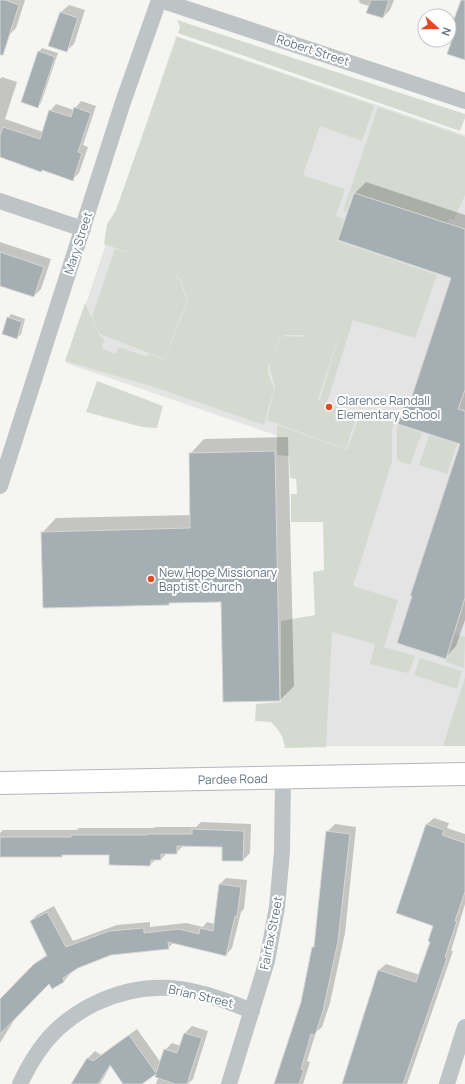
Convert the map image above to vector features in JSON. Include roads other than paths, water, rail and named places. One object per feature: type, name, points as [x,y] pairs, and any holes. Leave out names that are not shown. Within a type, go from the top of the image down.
[{"type":"main road","name":"Pardee Road","points":[[0,783],[465,774]]},
{"type":"street","name":"Robert Street","points":[[159,0],[465,101]]},
{"type":"street","name":"Mary Street","points":[[1,479],[83,230],[123,102],[159,0]]},
{"type":"street","points":[[0,201],[83,230]]},
{"type":"street","name":"Fairfax Street","points":[[229,1084],[267,961],[277,907],[282,852],[283,777]]},
{"type":"street","name":"Brian Street","points":[[20,1084],[38,1051],[60,1027],[76,1014],[100,1001],[125,992],[152,988],[171,988],[215,998],[252,1011]]},
{"type":"street","points":[[447,1084],[465,1027]]},
{"type":"place","name":"Clarence Randall Elementary School","points":[[329,407]]},
{"type":"place","name":"New Hope Missionary Baptist Church","points":[[151,579]]}]
